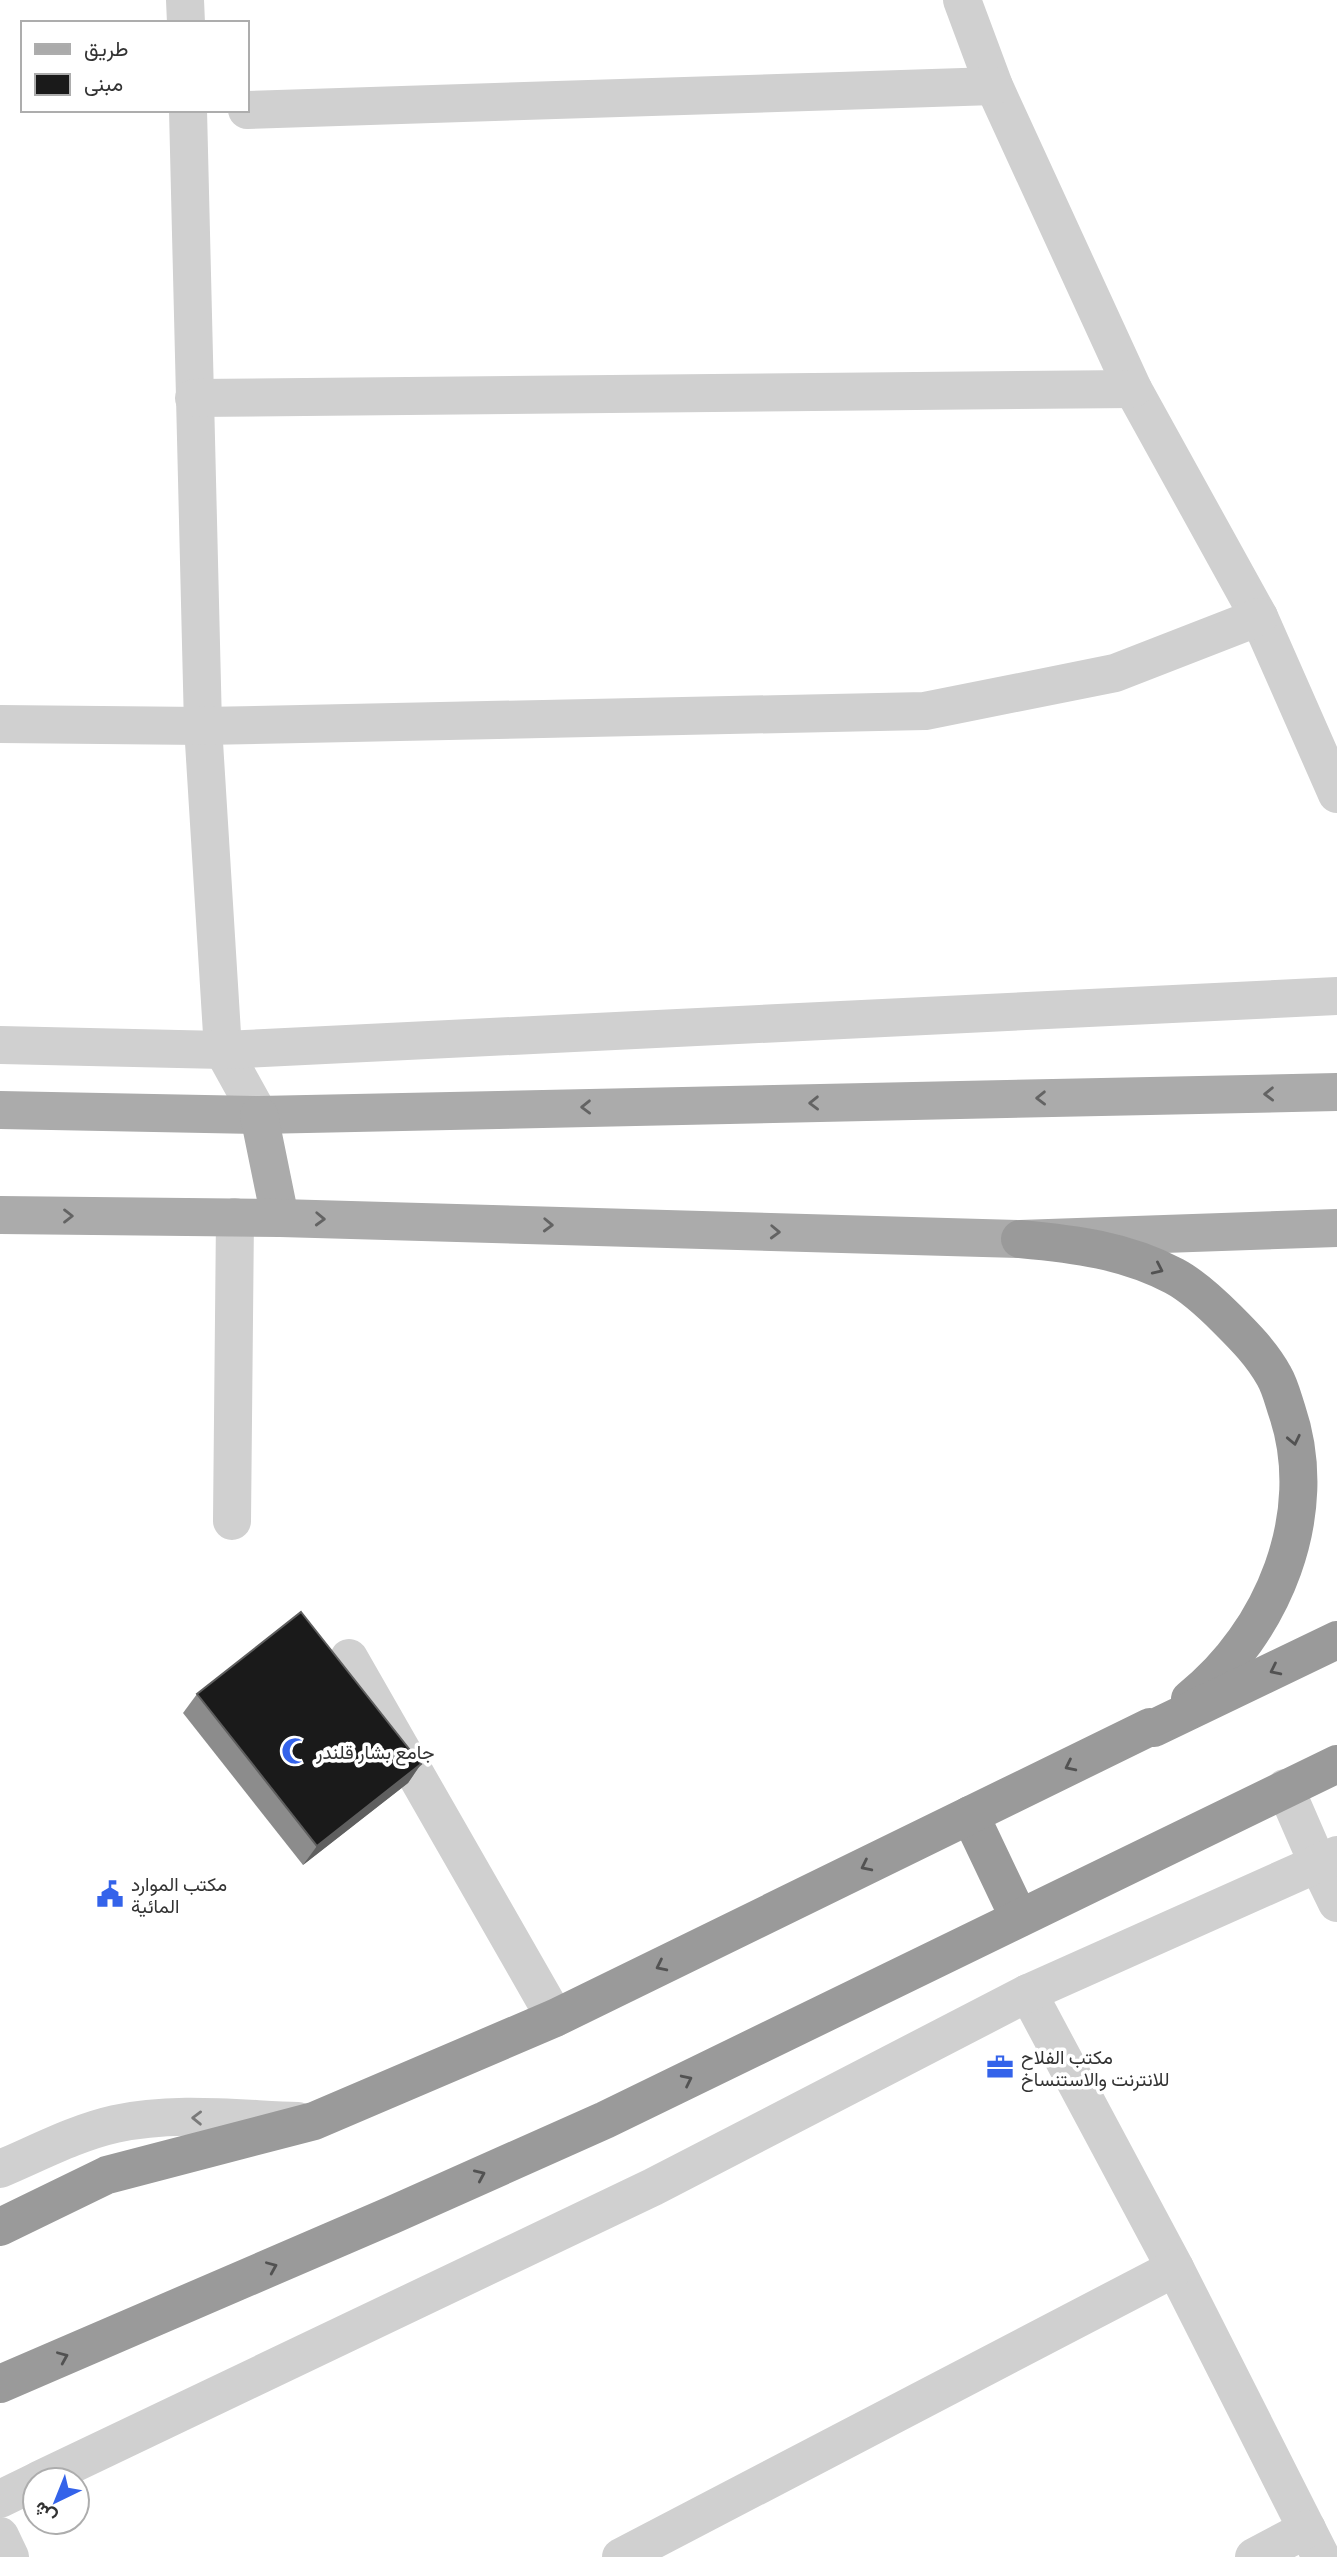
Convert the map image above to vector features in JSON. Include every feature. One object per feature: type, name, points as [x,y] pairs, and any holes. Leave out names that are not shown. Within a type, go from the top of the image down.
[{"type":"highway","points":[[1020,1239],[1098,1248],[1132,1257],[1175,1277],[1217,1309],[1254,1345],[1276,1378],[1291,1422],[1298,1459],[1298,1495],[1287,1553],[1272,1597],[1250,1637],[1226,1665],[1195,1696],[1154,1728]]},
{"type":"highway","points":[[0,2227],[107,2175],[314,2121],[555,2018],[1150,1727],[1154,1728],[1337,1640]]},
{"type":"highway","points":[[0,2384],[605,2120],[1337,1764]]},
{"type":"highway","points":[[970,1815],[1019,1918]]},
{"type":"main road","points":[[0,1110],[258,1115],[1337,1092]]},
{"type":"main road","points":[[258,1115],[280,1218]]},
{"type":"main road","points":[[0,1215],[280,1218],[1020,1239],[1337,1228]]},
{"type":"street","points":[[185,0],[186,21]]},
{"type":"street","points":[[962,0],[994,86],[1133,389],[1259,617],[1337,794]]},
{"type":"street","points":[[248,110],[994,86]]},
{"type":"street","points":[[188,112],[203,726],[223,1049],[258,1115]]},
{"type":"street","points":[[194,398],[1133,389]]},
{"type":"street","points":[[0,724],[203,726],[925,711],[1115,673],[1259,617]]},
{"type":"street","points":[[0,1045],[223,1049],[1337,996]]},
{"type":"street","points":[[232,1521],[235,1217]]},
{"type":"street","points":[[349,1658],[555,2018]]},
{"type":"street","points":[[1285,1788],[1327,1860],[1337,1903]]},
{"type":"street","points":[[68,2466],[653,2187],[1028,1993],[1327,1860]]},
{"type":"street","points":[[1028,1993],[1175,2268],[1314,2543],[1254,2557]]},
{"type":"street","points":[[0,2169],[114,2124],[153,2118],[314,2121]]},
{"type":"street","points":[[621,2557],[1175,2268]]},
{"type":"street","points":[[0,2499],[21,2489]]},
{"type":"street","points":[[0,2536],[10,2557]]},
{"type":"building","points":[[301,1612],[421,1764],[317,1846],[197,1694]]},
{"type":"place","name":"جامع بشار قلندر","points":[[295,1751]]},
{"type":"place","name":"مكتب الموارد المائية","points":[[110,1894]]},
{"type":"place","name":"مكتب الفلاح للانترنت والاستنساخ","points":[[1000,2067]]}]
